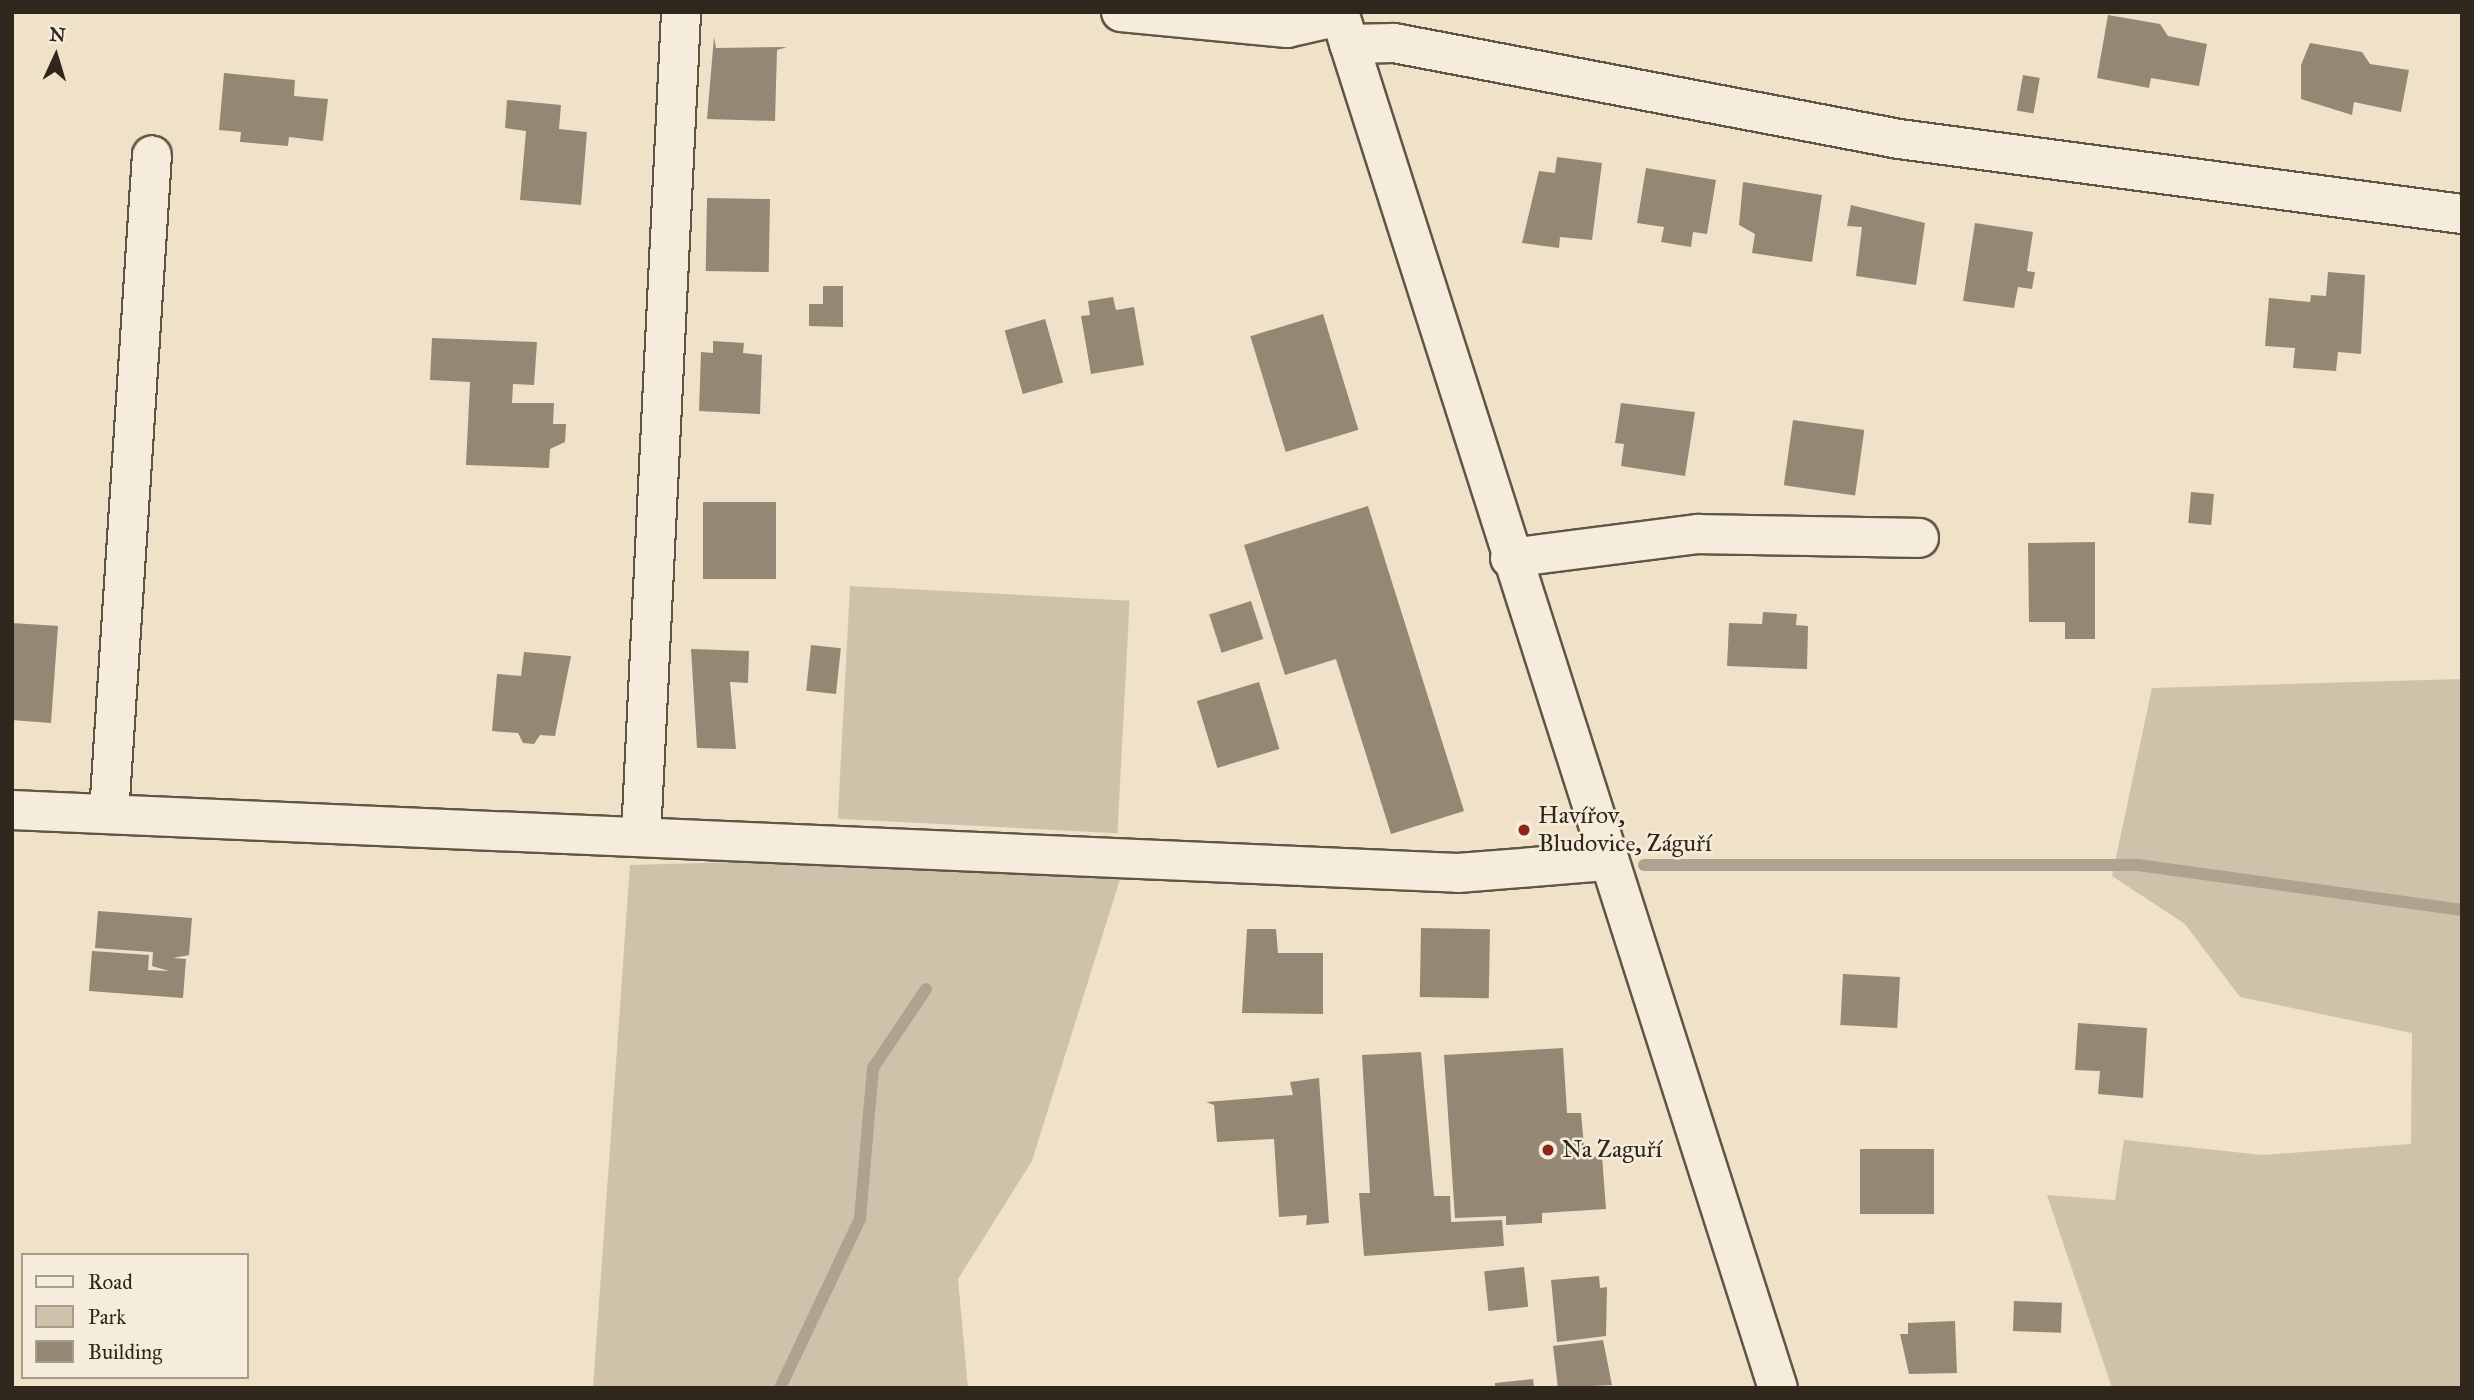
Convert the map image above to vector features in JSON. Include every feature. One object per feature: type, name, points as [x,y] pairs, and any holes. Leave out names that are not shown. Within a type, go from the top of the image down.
[{"type":"street","points":[[641,837],[681,12]]},
{"type":"street","points":[[1121,12],[1287,28],[1343,24],[1394,43],[1899,139],[2462,214]]},
{"type":"street","points":[[1343,24],[1606,861],[1778,1388]]},
{"type":"street","points":[[109,814],[152,155]]},
{"type":"street","points":[[1510,558],[1698,534],[1919,538]]},
{"type":"street","points":[[12,810],[1458,873],[1606,861]]},
{"type":"green space","points":[[850,586],[1130,601],[1117,833],[838,819]]},
{"type":"green space","points":[[2462,679],[2462,1388],[2112,1388],[2047,1195],[2115,1200],[2124,1140],[2262,1155],[2411,1144],[2412,1033],[2240,997],[2185,924],[2112,876],[2152,688]]},
{"type":"green space","points":[[775,861],[1120,879],[1032,1161],[958,1279],[968,1388],[593,1388],[630,865]]},
{"type":"building","points":[[2108,15],[2160,24],[2168,36],[2207,44],[2199,86],[2151,78],[2149,88],[2097,78]]},
{"type":"building","points":[[714,37],[716,48],[787,47],[777,50],[775,121],[707,119]]},
{"type":"building","points":[[2310,43],[2362,52],[2370,64],[2409,70],[2401,112],[2354,102],[2352,115],[2301,99],[2301,65]]},
{"type":"building","points":[[224,73],[295,80],[294,96],[328,99],[323,141],[289,137],[288,146],[240,142],[241,132],[219,130]]},
{"type":"building","points":[[2023,75],[2040,78],[2033,113],[2017,110]]},
{"type":"building","points":[[507,100],[561,105],[559,129],[587,132],[581,205],[520,200],[526,131],[505,128]]},
{"type":"building","points":[[1557,157],[1602,163],[1592,240],[1560,237],[1559,248],[1522,243],[1539,171],[1555,173]]},
{"type":"building","points":[[1646,168],[1716,180],[1707,234],[1693,232],[1691,247],[1661,242],[1664,227],[1637,223]]},
{"type":"building","points":[[1743,182],[1822,195],[1812,262],[1752,253],[1755,234],[1739,225]]},
{"type":"building","points":[[707,198],[770,199],[769,272],[706,271]]},
{"type":"building","points":[[1851,205],[1925,223],[1916,285],[1856,276],[1862,227],[1847,226]]},
{"type":"building","points":[[1975,223],[2033,232],[2027,271],[2035,272],[2032,289],[2018,287],[2014,308],[1963,301]]},
{"type":"building","points":[[2328,272],[2365,275],[2361,354],[2338,352],[2336,371],[2293,368],[2295,348],[2265,346],[2269,298],[2310,302],[2311,295],[2326,296]]},
{"type":"building","points":[[823,286],[843,286],[843,327],[809,326],[809,304],[823,304]]},
{"type":"building","points":[[1113,297],[1116,310],[1134,307],[1144,365],[1091,374],[1081,316],[1090,315],[1088,301]]},
{"type":"building","points":[[1323,314],[1358,430],[1286,452],[1250,336]]},
{"type":"building","points":[[1045,319],[1063,382],[1023,394],[1005,331]]},
{"type":"building","points":[[432,338],[537,342],[534,385],[513,384],[512,403],[554,403],[553,424],[566,424],[565,442],[550,449],[549,468],[466,465],[470,382],[430,380]]},
{"type":"building","points":[[713,341],[744,343],[743,353],[762,355],[760,414],[699,411],[701,352],[713,353]]},
{"type":"building","points":[[1621,403],[1695,412],[1685,476],[1621,466],[1624,444],[1615,443]]},
{"type":"building","points":[[1793,420],[1864,430],[1855,495],[1784,485]]},
{"type":"building","points":[[2191,492],[2214,494],[2211,525],[2188,523]]},
{"type":"building","points":[[703,502],[776,502],[776,579],[703,579]]},
{"type":"building","points":[[1368,506],[1464,811],[1391,834],[1336,659],[1285,675],[1244,545]]},
{"type":"building","points":[[2095,542],[2095,639],[2065,639],[2065,622],[2029,622],[2028,543]]},
{"type":"building","points":[[1251,601],[1263,639],[1222,653],[1209,615]]},
{"type":"building","points":[[1763,612],[1797,614],[1796,625],[1808,626],[1807,669],[1727,666],[1729,623],[1762,624]]},
{"type":"building","points":[[12,623],[58,626],[51,723],[12,720]]},
{"type":"building","points":[[811,645],[841,648],[836,694],[806,691]]},
{"type":"building","points":[[691,649],[749,651],[748,683],[730,682],[736,749],[697,748]]},
{"type":"building","points":[[524,652],[571,656],[555,736],[540,735],[534,744],[523,743],[518,733],[492,731],[497,674],[521,676]]},
{"type":"building","points":[[1259,682],[1279,749],[1217,768],[1197,701]]},
{"type":"building","points":[[98,911],[192,918],[189,955],[173,958],[186,959],[183,998],[89,991],[92,951],[149,955],[148,970],[169,971],[152,966],[153,952],[95,948]]},
{"type":"building","points":[[1421,928],[1490,929],[1489,998],[1420,997]]},
{"type":"building","points":[[1247,929],[1276,929],[1278,953],[1323,953],[1323,1014],[1242,1013]]},
{"type":"building","points":[[1843,974],[1900,977],[1897,1028],[1840,1025]]},
{"type":"building","points":[[2078,1023],[2147,1028],[2143,1098],[2098,1094],[2100,1071],[2075,1070]]},
{"type":"building","points":[[1563,1048],[1567,1113],[1581,1113],[1585,1157],[1602,1156],[1606,1209],[1542,1213],[1542,1223],[1506,1225],[1506,1216],[1455,1218],[1444,1055]]},
{"type":"building","points":[[1421,1052],[1434,1196],[1450,1196],[1451,1222],[1502,1220],[1504,1246],[1364,1256],[1359,1193],[1370,1193],[1362,1055]]},
{"type":"building","points":[[1319,1078],[1329,1223],[1306,1225],[1307,1215],[1279,1217],[1274,1139],[1217,1142],[1214,1105],[1206,1102],[1293,1095],[1290,1082]]},
{"type":"building","points":[[1860,1149],[1934,1149],[1934,1214],[1860,1214]]},
{"type":"building","points":[[1524,1267],[1528,1307],[1488,1311],[1484,1271]]},
{"type":"building","points":[[1599,1276],[1600,1288],[1607,1287],[1606,1336],[1557,1342],[1551,1280]]},
{"type":"building","points":[[2014,1301],[2062,1303],[2061,1333],[2013,1331]]},
{"type":"building","points":[[1955,1321],[1957,1373],[1909,1374],[1900,1334],[1908,1334],[1908,1323]]},
{"type":"building","points":[[1603,1340],[1612,1385],[1558,1388],[1553,1346]]},
{"type":"building","points":[[1533,1379],[1534,1388],[1495,1388],[1495,1383]]},
{"type":"waterway","points":[[1644,865],[2138,865],[2462,910]]},
{"type":"waterway","points":[[780,1388],[860,1219],[873,1068],[926,989]]},
{"type":"place","name":"Havířov, Bludovice, Záguří","points":[[1524,830]]},
{"type":"place","name":"Na Zaguří","points":[[1548,1150]]}]
